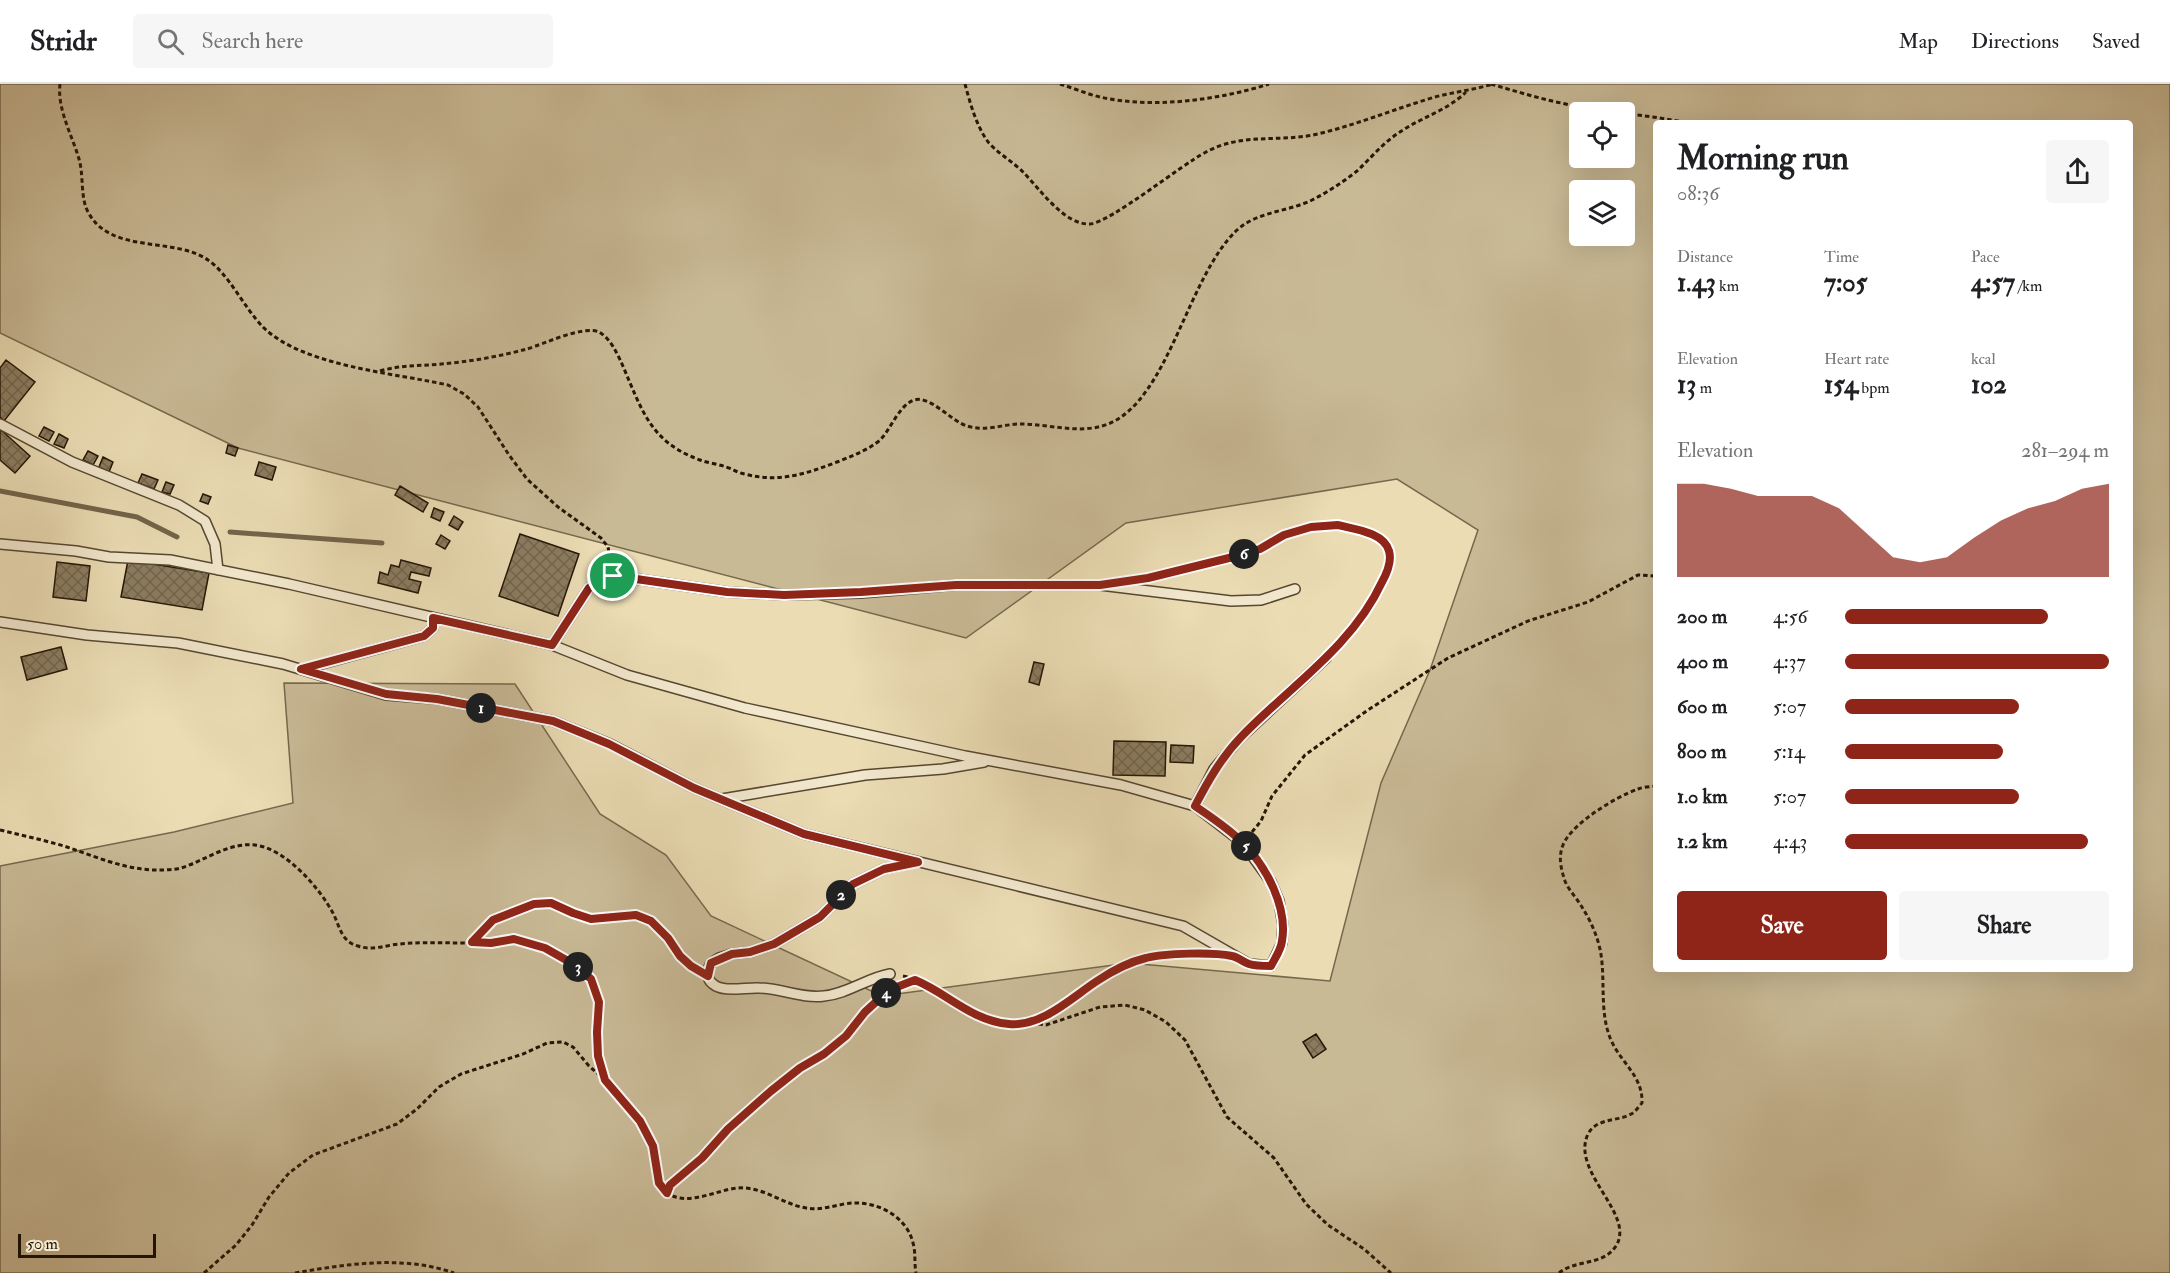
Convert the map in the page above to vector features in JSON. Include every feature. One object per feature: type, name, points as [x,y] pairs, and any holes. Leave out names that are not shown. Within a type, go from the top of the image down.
[{"type":"lane","points":[[0,424],[72,462],[179,505],[205,521],[215,544],[218,570]]},
{"type":"lane","points":[[0,544],[76,551],[109,557],[170,560],[289,584],[552,645],[627,675],[745,708],[990,761],[1121,785],[1195,806],[1243,843],[1271,882],[1279,901],[1283,925],[1282,943],[1271,966],[1249,964],[1183,926],[804,834],[694,788],[609,744],[553,721],[437,699],[386,694],[283,664],[178,643],[87,635],[0,622]]},
{"type":"lane","points":[[552,645],[589,588],[608,575],[727,592],[784,595],[956,585],[1100,585],[1231,601],[1261,600],[1295,589]]},
{"type":"lane","points":[[301,669],[424,636],[433,628],[433,618]]},
{"type":"lane","points":[[1195,806],[1214,769],[1241,737],[1326,658]]},
{"type":"lane","points":[[721,799],[865,775],[943,769],[990,761]]},
{"type":"lane","points":[[890,974],[875,976],[824,996],[797,995],[761,988],[715,986],[708,976],[711,963],[719,958],[774,944],[800,930],[820,917],[853,884],[884,869],[918,862]]},
{"type":"path","points":[[60,84],[64,116],[80,164],[84,199],[88,212],[102,229],[112,235],[134,241],[197,254],[210,261],[263,327],[280,340],[327,360],[448,385],[464,394],[478,407],[508,455],[527,479],[558,507],[601,538],[608,547],[613,576]]},
{"type":"path","points":[[965,84],[969,100],[990,144],[1023,172],[1039,192],[1059,209],[1075,220],[1090,224],[1104,220],[1173,172],[1208,151],[1241,139],[1311,135],[1437,97],[1466,92],[1492,84],[1582,107],[1645,114],[1674,120]]},
{"type":"path","points":[[1060,84],[1101,97],[1154,103],[1214,97],[1269,84]]},
{"type":"path","points":[[380,371],[392,367],[464,362],[526,349],[591,330],[598,332],[611,343],[649,423],[660,438],[677,450],[703,461],[726,466],[743,474],[765,478],[790,478],[866,451],[882,438],[904,407],[914,400],[924,400],[965,426],[980,429],[1020,424],[1086,429],[1109,424],[1129,411],[1146,394],[1200,285],[1236,231],[1252,219],[1305,204],[1330,191],[1354,173],[1396,135],[1455,103],[1466,92]]},
{"type":"path","points":[[1148,578],[1260,549],[1284,535],[1311,527],[1338,525],[1366,532],[1380,539],[1389,551],[1388,569],[1375,599],[1326,658]]},
{"type":"path","points":[[1243,843],[1261,821],[1272,796],[1305,755],[1368,710],[1448,658],[1528,621],[1588,602],[1638,575],[1653,576]]},
{"type":"path","points":[[1559,1273],[1565,1268],[1600,1259],[1611,1253],[1618,1242],[1619,1229],[1615,1214],[1591,1172],[1586,1152],[1587,1136],[1594,1126],[1634,1113],[1642,1103],[1642,1090],[1610,1038],[1604,1009],[1599,947],[1593,927],[1566,884],[1560,865],[1562,847],[1570,832],[1585,819],[1638,789],[1653,786]]},
{"type":"path","points":[[0,830],[63,846],[111,862],[152,870],[178,869],[234,847],[255,845],[275,852],[298,869],[324,899],[334,915],[342,936],[357,946],[374,948],[397,944],[491,943],[514,939],[545,948],[575,965],[591,979],[599,1002],[598,1056],[605,1080]]},
{"type":"path","points":[[472,942],[493,920],[534,904],[551,903],[591,919],[636,915],[651,921],[668,938],[680,956],[708,976]]},
{"type":"path","points":[[1030,1023],[1129,963],[1149,957],[1205,955]]},
{"type":"path","points":[[890,974],[915,980],[934,988],[956,1005],[981,1018],[1009,1024],[1046,1025],[1100,1007],[1125,1005],[1145,1010],[1166,1022],[1185,1040],[1227,1117],[1274,1158],[1306,1204],[1328,1225],[1364,1250],[1391,1273]]},
{"type":"path","points":[[667,1193],[670,1185],[702,1158],[728,1129],[771,1091],[846,1036],[865,1012],[889,990],[915,980]]},
{"type":"path","points":[[204,1273],[236,1245],[252,1225],[269,1197],[289,1173],[313,1155],[397,1124],[417,1109],[439,1087],[461,1074],[523,1054],[546,1043],[563,1042],[573,1047],[640,1121],[653,1146],[659,1183],[667,1193],[677,1198],[692,1198],[741,1187],[767,1192],[788,1203],[808,1209],[830,1208],[852,1203],[868,1204],[890,1211],[903,1224],[913,1243],[916,1273]]},
{"type":"path","points":[[295,1273],[336,1266],[403,1262],[439,1268],[453,1273]]},
{"type":"shaded area","points":[[0,84],[2170,84],[2170,1273],[0,1273],[0,866],[174,832],[293,803],[284,683],[515,684],[600,814],[666,855],[711,916],[882,996],[1129,963],[1330,981],[1381,783],[1430,670],[1478,530],[1397,479],[1126,523],[966,638],[238,448],[0,333]]},
{"type":"building","points":[[6,360],[35,382],[4,421],[0,417],[0,368]]},
{"type":"building","points":[[44,427],[54,432],[49,441],[39,436]]},
{"type":"building","points":[[0,429],[30,456],[15,473],[0,460]]},
{"type":"building","points":[[59,434],[68,439],[64,448],[54,444]]},
{"type":"building","points":[[228,445],[238,448],[235,456],[226,453]]},
{"type":"building","points":[[88,451],[98,456],[93,465],[83,460]]},
{"type":"building","points":[[103,457],[113,462],[109,472],[99,467]]},
{"type":"building","points":[[259,462],[276,467],[272,480],[255,475]]},
{"type":"building","points":[[142,474],[158,480],[154,489],[138,483]]},
{"type":"building","points":[[166,482],[174,485],[170,494],[162,492]]},
{"type":"building","points":[[400,486],[428,503],[423,512],[395,495]]},
{"type":"building","points":[[203,494],[211,497],[208,504],[200,501]]},
{"type":"building","points":[[434,508],[444,512],[440,521],[431,517]]},
{"type":"building","points":[[454,516],[463,522],[458,530],[449,525]]},
{"type":"building","points":[[520,534],[579,554],[558,616],[499,596]]},
{"type":"building","points":[[441,535],[450,541],[445,549],[436,544]]},
{"type":"building","points":[[128,560],[209,573],[202,610],[121,597]]},
{"type":"building","points":[[401,560],[431,568],[429,576],[411,572],[409,579],[421,582],[418,593],[378,583],[380,572],[388,575],[391,565],[399,567]]},
{"type":"building","points":[[57,562],[90,566],[86,601],[53,597]]},
{"type":"building","points":[[61,647],[67,669],[27,680],[21,657]]},
{"type":"building","points":[[1034,662],[1044,664],[1039,685],[1029,682]]},
{"type":"building","points":[[1114,741],[1166,742],[1165,776],[1113,775]]},
{"type":"building","points":[[1171,745],[1194,746],[1193,763],[1170,762]]},
{"type":"building","points":[[1316,1034],[1326,1049],[1313,1058],[1303,1042]]},
{"type":"waterway","points":[[0,491],[137,517],[177,537]]},
{"type":"waterway","points":[[230,532],[382,543]]},
{"type":"route","points":[[1338,525],[1366,532],[1380,539],[1389,551],[1388,569],[1375,599],[1350,632],[1285,698],[1241,737],[1214,769],[1195,806],[1224,826],[1243,843],[1271,882],[1279,901],[1283,925],[1282,943],[1271,966],[1249,964],[1234,956],[1149,957],[1129,963],[1100,979],[1030,1023],[1009,1024],[981,1018],[956,1005],[934,988],[915,980],[889,990],[865,1012],[846,1036],[771,1091],[728,1129],[702,1158],[670,1185],[667,1193],[659,1183],[653,1146],[640,1121],[605,1080],[598,1056],[599,1002],[591,979],[575,965],[545,948],[514,939],[491,943],[472,942],[493,920],[534,904],[551,903],[591,919],[636,915],[651,921],[668,938],[680,956],[708,976],[711,963],[719,958],[750,952],[774,944],[800,930],[820,917],[853,884],[884,869],[918,862],[804,834],[694,788],[609,744],[553,721],[437,699],[386,694],[301,669],[424,636],[433,628],[433,618],[552,645],[589,588],[608,575],[613,576],[727,592],[784,595],[956,585],[1100,585],[1148,578],[1233,557],[1260,549],[1284,535],[1311,527],[1338,525]]}]
